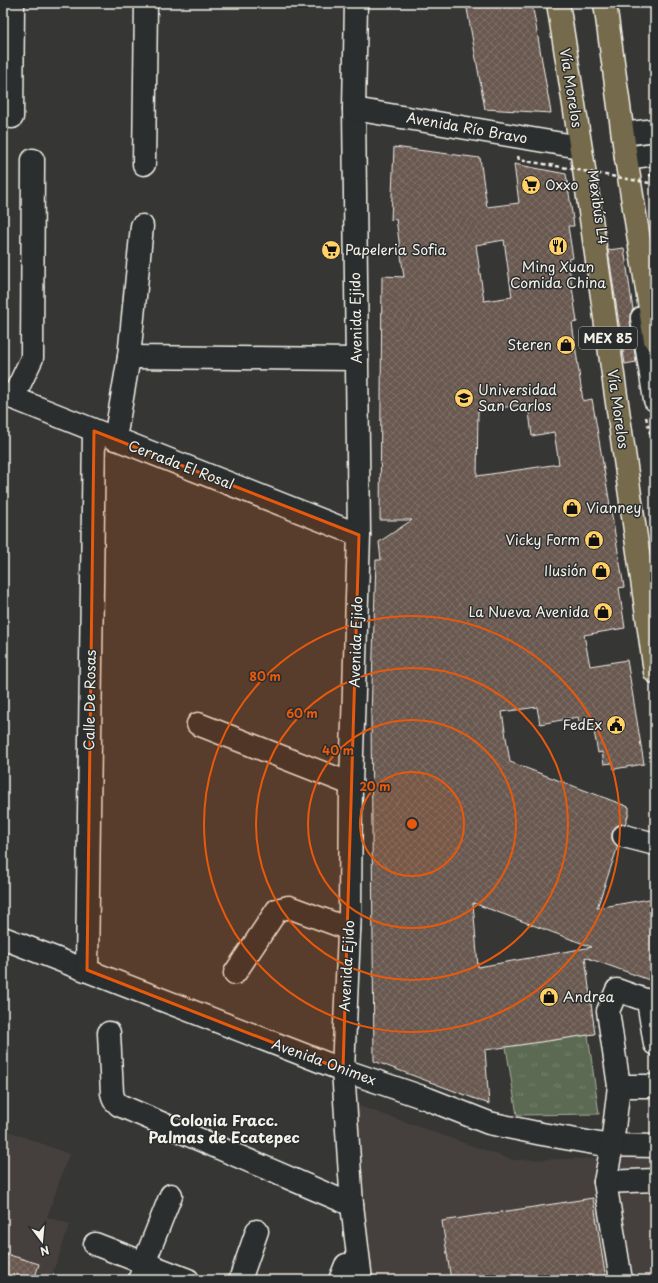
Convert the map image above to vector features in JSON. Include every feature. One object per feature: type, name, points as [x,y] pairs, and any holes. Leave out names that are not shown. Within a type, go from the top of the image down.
[{"type":"main road","name":"Vía Morelos","points":[[558,3],[655,672]]},
{"type":"main road","name":"MEX 85","points":[[605,3],[626,158],[655,340]]},
{"type":"street","points":[[12,116],[13,3]]},
{"type":"street","points":[[144,164],[146,3]]},
{"type":"street","name":"Avenida Ejido","points":[[356,3],[354,109],[359,535],[351,784],[349,929],[343,1070],[352,1205],[361,1280]]},
{"type":"street","name":"Mexibús L4","points":[[568,3],[655,601]]},
{"type":"street","name":"Mexibús L4","points":[[594,3],[655,400]]},
{"type":"street","name":"Avenida Río Bravo","points":[[354,109],[580,147]]},
{"type":"street","points":[[623,134],[655,130]]},
{"type":"street","points":[[626,158],[655,154]]},
{"type":"street","points":[[8,396],[32,358],[33,160]]},
{"type":"street","points":[[115,439],[129,357],[142,226]]},
{"type":"street","points":[[129,357],[357,359]]},
{"type":"street","name":"Cerrada El Rosal","points":[[8,396],[359,535]]},
{"type":"street","name":"Calle De Rosas","points":[[87,970],[94,431]]},
{"type":"street","points":[[198,724],[351,784]]},
{"type":"street","points":[[624,836],[655,844]]},
{"type":"street","points":[[235,973],[276,910],[288,907],[349,929]]},
{"type":"street","name":"Avenida Onimex","points":[[3,938],[343,1070],[428,1099],[489,1123],[542,1134],[612,1145],[655,1146]]},
{"type":"street","points":[[622,1280],[605,1182],[612,1145],[619,1086],[608,1011],[617,990],[648,1001],[655,1044]]},
{"type":"street","points":[[109,1033],[112,1093],[114,1100],[118,1105],[352,1205]]},
{"type":"street","points":[[619,1086],[655,1086]]},
{"type":"street","points":[[605,1182],[655,1180]]},
{"type":"street","points":[[142,1272],[170,1195]]},
{"type":"street","points":[[240,1280],[257,1231]]},
{"type":"street","points":[[95,1244],[142,1272],[188,1280]]},
{"type":"path","points":[[556,166],[655,184]]},
{"type":"highlighted area","points":[[94,431],[359,535],[343,1070],[87,970]]},
{"type":"shaded area","points":[[351,1103],[513,1160],[655,1157],[655,1280],[373,1280]]},
{"type":"shaded area","points":[[3,1129],[69,1154],[47,1217],[70,1224],[50,1280],[3,1280]]},
{"type":"green space","points":[[588,1035],[599,1114],[517,1115],[506,1047]]},
{"type":"building","points":[[466,3],[532,3],[551,113],[485,109]]},
{"type":"building","points":[[394,147],[480,158],[487,207],[519,203],[514,164],[566,174],[574,226],[568,226],[573,258],[568,259],[577,322],[572,323],[583,401],[592,399],[624,587],[619,588],[625,628],[584,635],[590,666],[627,660],[644,764],[614,769],[613,763],[604,764],[602,752],[598,753],[592,720],[579,722],[578,717],[540,724],[537,707],[502,712],[510,762],[629,807],[629,813],[625,824],[620,824],[615,827],[612,833],[612,840],[618,846],[597,908],[655,898],[655,982],[585,957],[595,1034],[485,1050],[489,1104],[374,1061],[371,717],[376,560],[381,560],[379,542],[412,520],[380,520],[382,276],[404,277],[396,219],[391,220]],"holes":[[[504,240],[512,297],[484,301],[476,245]],[[528,404],[532,436],[554,432],[559,464],[477,476],[478,411]],[[473,903],[592,947],[478,967]]]},
{"type":"building","points":[[624,248],[633,310],[630,314],[630,320],[636,362],[625,364],[608,250]]},
{"type":"building","points":[[593,1198],[606,1280],[451,1280],[442,1221]]},
{"type":"building","points":[[3,1253],[39,1264],[34,1280],[3,1280]]},
{"type":"place","name":"Oxxo","points":[[531,185]]},
{"type":"place","name":"Ming Xuan Comida China","points":[[558,246]]},
{"type":"place","name":"Papeleria Sofia","points":[[331,250]]},
{"type":"place","name":"Steren","points":[[566,345]]},
{"type":"place","name":"Universidad San Carlos","points":[[464,398]]},
{"type":"place","name":"Vianney","points":[[572,508]]},
{"type":"place","name":"Vicky Form","points":[[594,540]]},
{"type":"place","name":"Ilusión","points":[[601,571]]},
{"type":"place","name":"La Nueva Avenida","points":[[603,612]]},
{"type":"place","name":"FedEx","points":[[616,725]]},
{"type":"place","name":"Andrea","points":[[549,997]]},
{"type":"district","name":"Colonia Fracc. Palmas de Ecatepec","points":[[224,1130]]}]
